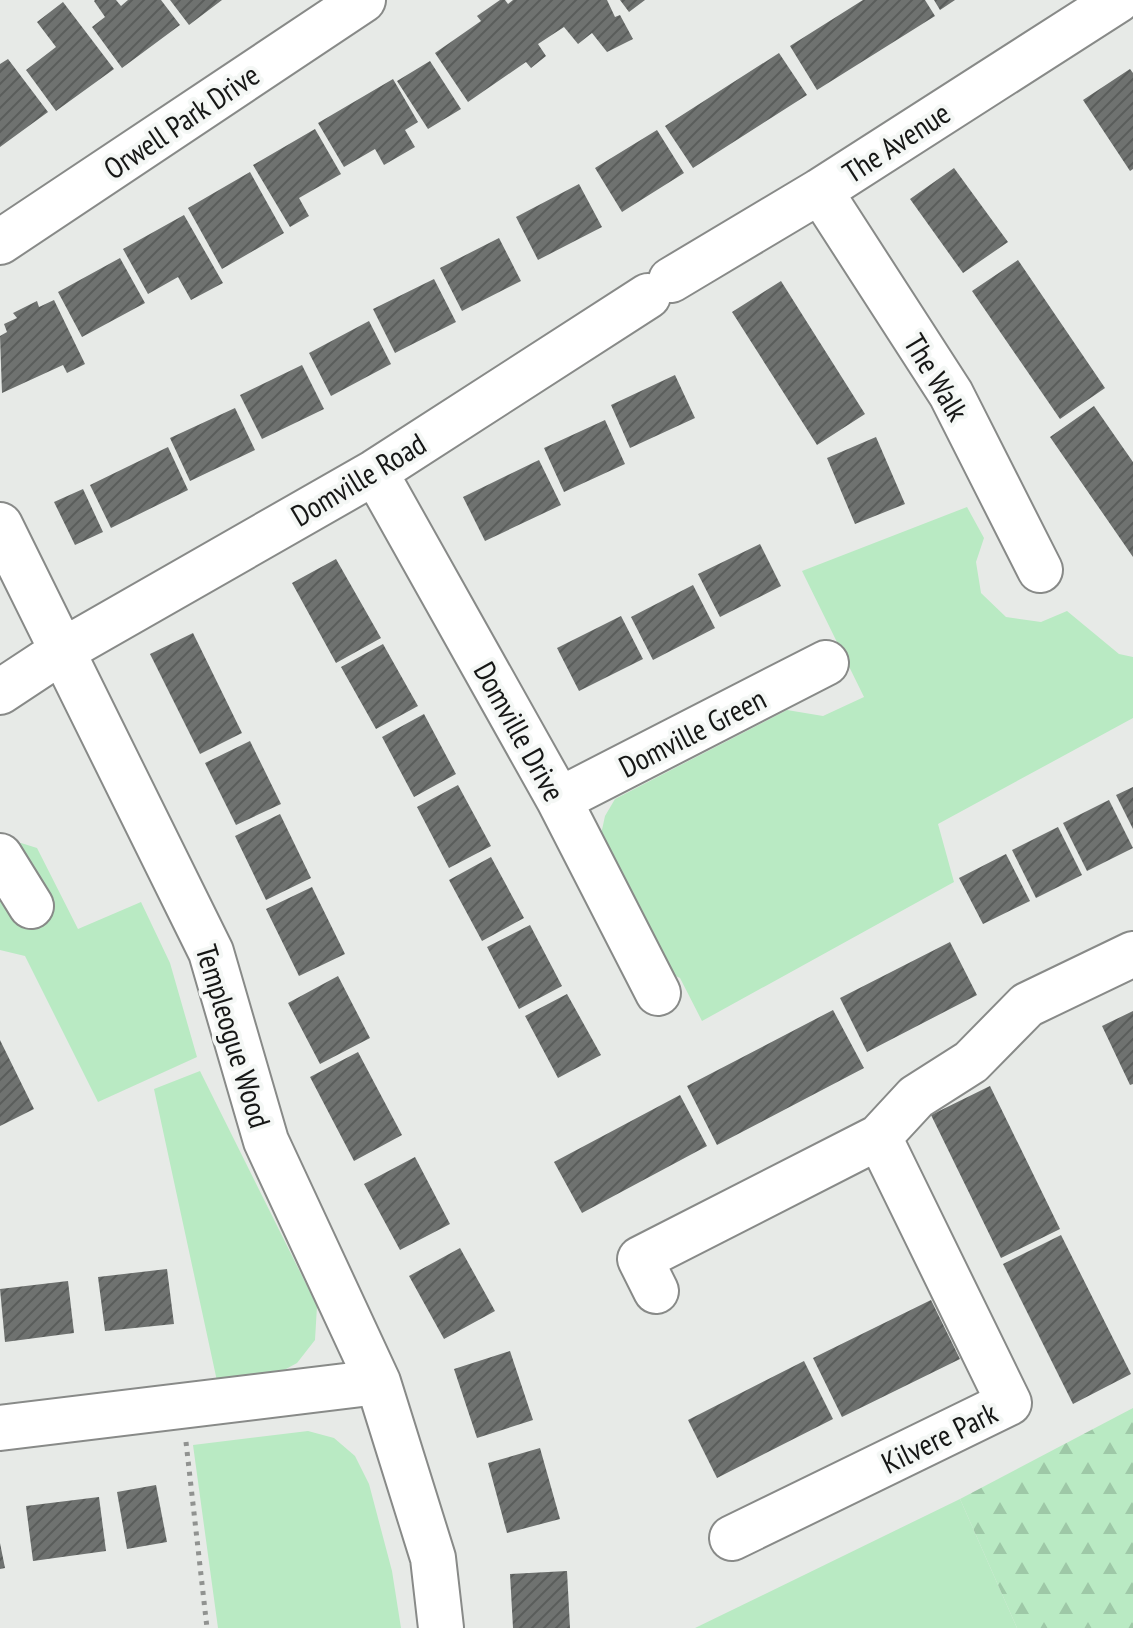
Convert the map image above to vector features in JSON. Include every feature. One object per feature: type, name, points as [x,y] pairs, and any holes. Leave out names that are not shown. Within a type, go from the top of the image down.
[{"type":"street","name":"The Avenue","points":[[659,288],[820,191],[1118,0]]},
{"type":"street","name":"Orwell Park Drive","points":[[0,242],[361,1]]},
{"type":"street","name":"The Walk","points":[[820,191],[951,394],[1040,570]]},
{"type":"street","name":"Domville Road","points":[[0,692],[62,651],[375,472],[659,288]]},
{"type":"street","name":"Domville Drive","points":[[375,472],[559,800],[658,993]]},
{"type":"street","name":"Templeogue Wood","points":[[0,525],[211,952],[266,1141],[378,1382],[433,1558],[441,1628]]},
{"type":"street","name":"Domville Green","points":[[559,800],[826,663]]},
{"type":"street","points":[[0,856],[31,906]]},
{"type":"street","points":[[656,1291],[640,1259],[879,1137],[916,1097],[971,1062],[1027,1005],[1133,954]]},
{"type":"street","name":"Kilvere Park","points":[[732,1538],[1009,1403],[879,1137]]},
{"type":"street","points":[[0,1428],[378,1382]]},
{"type":"path","points":[[185,1437],[207,1628]]},
{"type":"green space","points":[[967,507],[984,538],[976,562],[981,593],[1006,617],[1041,622],[1067,611],[1119,654],[1133,657],[1133,718],[938,824],[954,882],[702,1021],[680,978],[659,968],[600,839],[605,816],[615,799],[787,710],[823,716],[864,697],[802,571]]},
{"type":"green space","points":[[21,843],[37,848],[78,929],[141,902],[170,963],[197,1057],[98,1102],[25,956],[0,950],[0,852]]},
{"type":"green space","points":[[200,1071],[317,1306],[315,1340],[297,1363],[275,1375],[217,1381],[154,1089]]},
{"type":"green space","points":[[1133,1408],[1133,1628],[1017,1628],[960,1499]]},
{"type":"green space","points":[[308,1431],[334,1438],[355,1456],[369,1484],[392,1571],[401,1628],[218,1628],[193,1445]]},
{"type":"green space","points":[[960,1499],[1017,1628],[695,1628]]},
{"type":"building","points":[[95,0],[116,0],[121,6],[128,0],[161,0],[180,25],[122,68],[92,27],[105,17]]},
{"type":"building","points":[[170,0],[222,0],[189,25]]},
{"type":"building","points":[[500,0],[508,4],[513,0],[607,0],[615,17],[620,15],[633,39],[607,52],[592,33],[578,44],[564,27],[538,44],[546,56],[531,68],[526,62],[468,102],[435,53],[481,21],[477,16]]},
{"type":"building","points":[[620,0],[645,0],[629,12]]},
{"type":"building","points":[[863,0],[925,0],[935,16],[817,90],[790,46]]},
{"type":"building","points":[[934,0],[955,0],[940,10]]},
{"type":"building","points":[[63,2],[114,69],[56,111],[26,70],[56,47],[37,22]]},
{"type":"building","points":[[779,53],[807,95],[693,168],[665,126]]},
{"type":"building","points":[[8,59],[48,112],[0,147],[0,64]]},
{"type":"building","points":[[430,61],[461,109],[428,129],[397,81]]},
{"type":"building","points":[[1130,69],[1133,73],[1133,169],[1130,171],[1083,100]]},
{"type":"building","points":[[393,79],[418,122],[405,130],[415,147],[384,165],[375,149],[344,167],[318,123]]},
{"type":"building","points":[[315,129],[341,174],[299,198],[309,216],[290,227],[253,165]]},
{"type":"building","points":[[657,130],[684,173],[622,212],[595,168]]},
{"type":"building","points":[[954,168],[1008,242],[963,273],[910,199]]},
{"type":"building","points":[[250,172],[284,233],[222,269],[188,208]]},
{"type":"building","points":[[579,184],[602,227],[538,260],[516,217]]},
{"type":"building","points":[[184,215],[223,283],[191,300],[178,277],[148,294],[123,249]]},
{"type":"building","points":[[499,238],[521,281],[462,311],[440,268]]},
{"type":"building","points":[[120,258],[145,303],[82,337],[58,292]]},
{"type":"building","points":[[1018,260],[1105,388],[1060,419],[972,291]]},
{"type":"building","points":[[434,279],[456,322],[395,353],[373,309]]},
{"type":"building","points":[[781,281],[865,414],[817,445],[732,312]]},
{"type":"building","points":[[54,300],[85,364],[67,373],[63,365],[2,393],[0,336],[7,332],[4,324],[17,318],[13,313],[37,301],[39,307]]},
{"type":"building","points":[[369,321],[391,364],[331,396],[309,353]]},
{"type":"building","points":[[302,365],[324,409],[262,439],[240,395]]},
{"type":"building","points":[[675,375],[695,418],[630,448],[611,405]]},
{"type":"building","points":[[1094,406],[1133,462],[1133,557],[1050,437]]},
{"type":"building","points":[[235,408],[255,450],[190,481],[170,438]]},
{"type":"building","points":[[605,420],[625,464],[564,492],[544,448]]},
{"type":"building","points":[[876,437],[905,504],[855,524],[827,458]]},
{"type":"building","points":[[168,447],[188,490],[111,528],[90,485]]},
{"type":"building","points":[[539,460],[561,505],[485,541],[463,497]]},
{"type":"building","points":[[83,489],[103,532],[75,545],[54,502]]},
{"type":"building","points":[[760,544],[781,586],[720,617],[698,574]]},
{"type":"building","points":[[336,559],[381,638],[336,663],[292,583]]},
{"type":"building","points":[[693,585],[715,628],[653,660],[631,617]]},
{"type":"building","points":[[621,616],[643,659],[579,691],[557,648]]},
{"type":"building","points":[[193,633],[242,733],[200,754],[150,654]]},
{"type":"building","points":[[383,644],[418,706],[376,729],[341,667]]},
{"type":"building","points":[[424,714],[456,774],[414,797],[382,737]]},
{"type":"building","points":[[250,741],[281,804],[236,825],[205,763]]},
{"type":"building","points":[[458,785],[491,846],[449,868],[417,807]]},
{"type":"building","points":[[1133,787],[1133,829],[1116,795]]},
{"type":"building","points":[[1109,800],[1133,848],[1087,871],[1063,823]]},
{"type":"building","points":[[280,814],[311,878],[266,900],[235,836]]},
{"type":"building","points":[[1058,827],[1082,875],[1036,898],[1012,850]]},
{"type":"building","points":[[1006,854],[1030,901],[983,924],[959,878]]},
{"type":"building","points":[[491,857],[524,918],[482,941],[449,880]]},
{"type":"building","points":[[312,887],[345,954],[299,976],[266,909]]},
{"type":"building","points":[[530,925],[562,986],[519,1009],[487,947]]},
{"type":"building","points":[[950,942],[977,995],[867,1052],[840,998]]},
{"type":"building","points":[[338,976],[370,1038],[320,1064],[288,1003]]},
{"type":"building","points":[[567,994],[601,1055],[558,1078],[525,1016]]},
{"type":"building","points":[[833,1010],[864,1068],[717,1145],[687,1086]]},
{"type":"building","points":[[1133,1011],[1133,1084],[1130,1085],[1102,1026]]},
{"type":"building","points":[[0,1040],[34,1109],[0,1126]]},
{"type":"building","points":[[358,1052],[402,1135],[354,1161],[310,1077]]},
{"type":"building","points":[[990,1086],[1060,1229],[1001,1258],[931,1115]]},
{"type":"building","points":[[680,1095],[707,1146],[582,1213],[554,1162]]},
{"type":"building","points":[[415,1157],[450,1224],[400,1250],[364,1184]]},
{"type":"building","points":[[1061,1235],[1131,1374],[1073,1404],[1003,1264]]},
{"type":"building","points":[[460,1248],[495,1311],[444,1339],[409,1276]]},
{"type":"building","points":[[167,1269],[174,1324],[105,1331],[98,1277]]},
{"type":"building","points":[[68,1281],[74,1333],[5,1342],[0,1289]]},
{"type":"building","points":[[931,1300],[960,1359],[842,1417],[813,1358]]},
{"type":"building","points":[[510,1351],[533,1420],[477,1438],[454,1369]]},
{"type":"building","points":[[804,1361],[833,1419],[717,1478],[688,1420]]},
{"type":"building","points":[[540,1448],[560,1519],[507,1533],[488,1463]]},
{"type":"building","points":[[156,1485],[167,1542],[127,1549],[117,1492]]},
{"type":"building","points":[[99,1497],[106,1551],[33,1561],[26,1506]]},
{"type":"building","points":[[0,1543],[5,1568],[0,1569]]},
{"type":"building","points":[[567,1571],[570,1628],[513,1628],[510,1574]]}]
